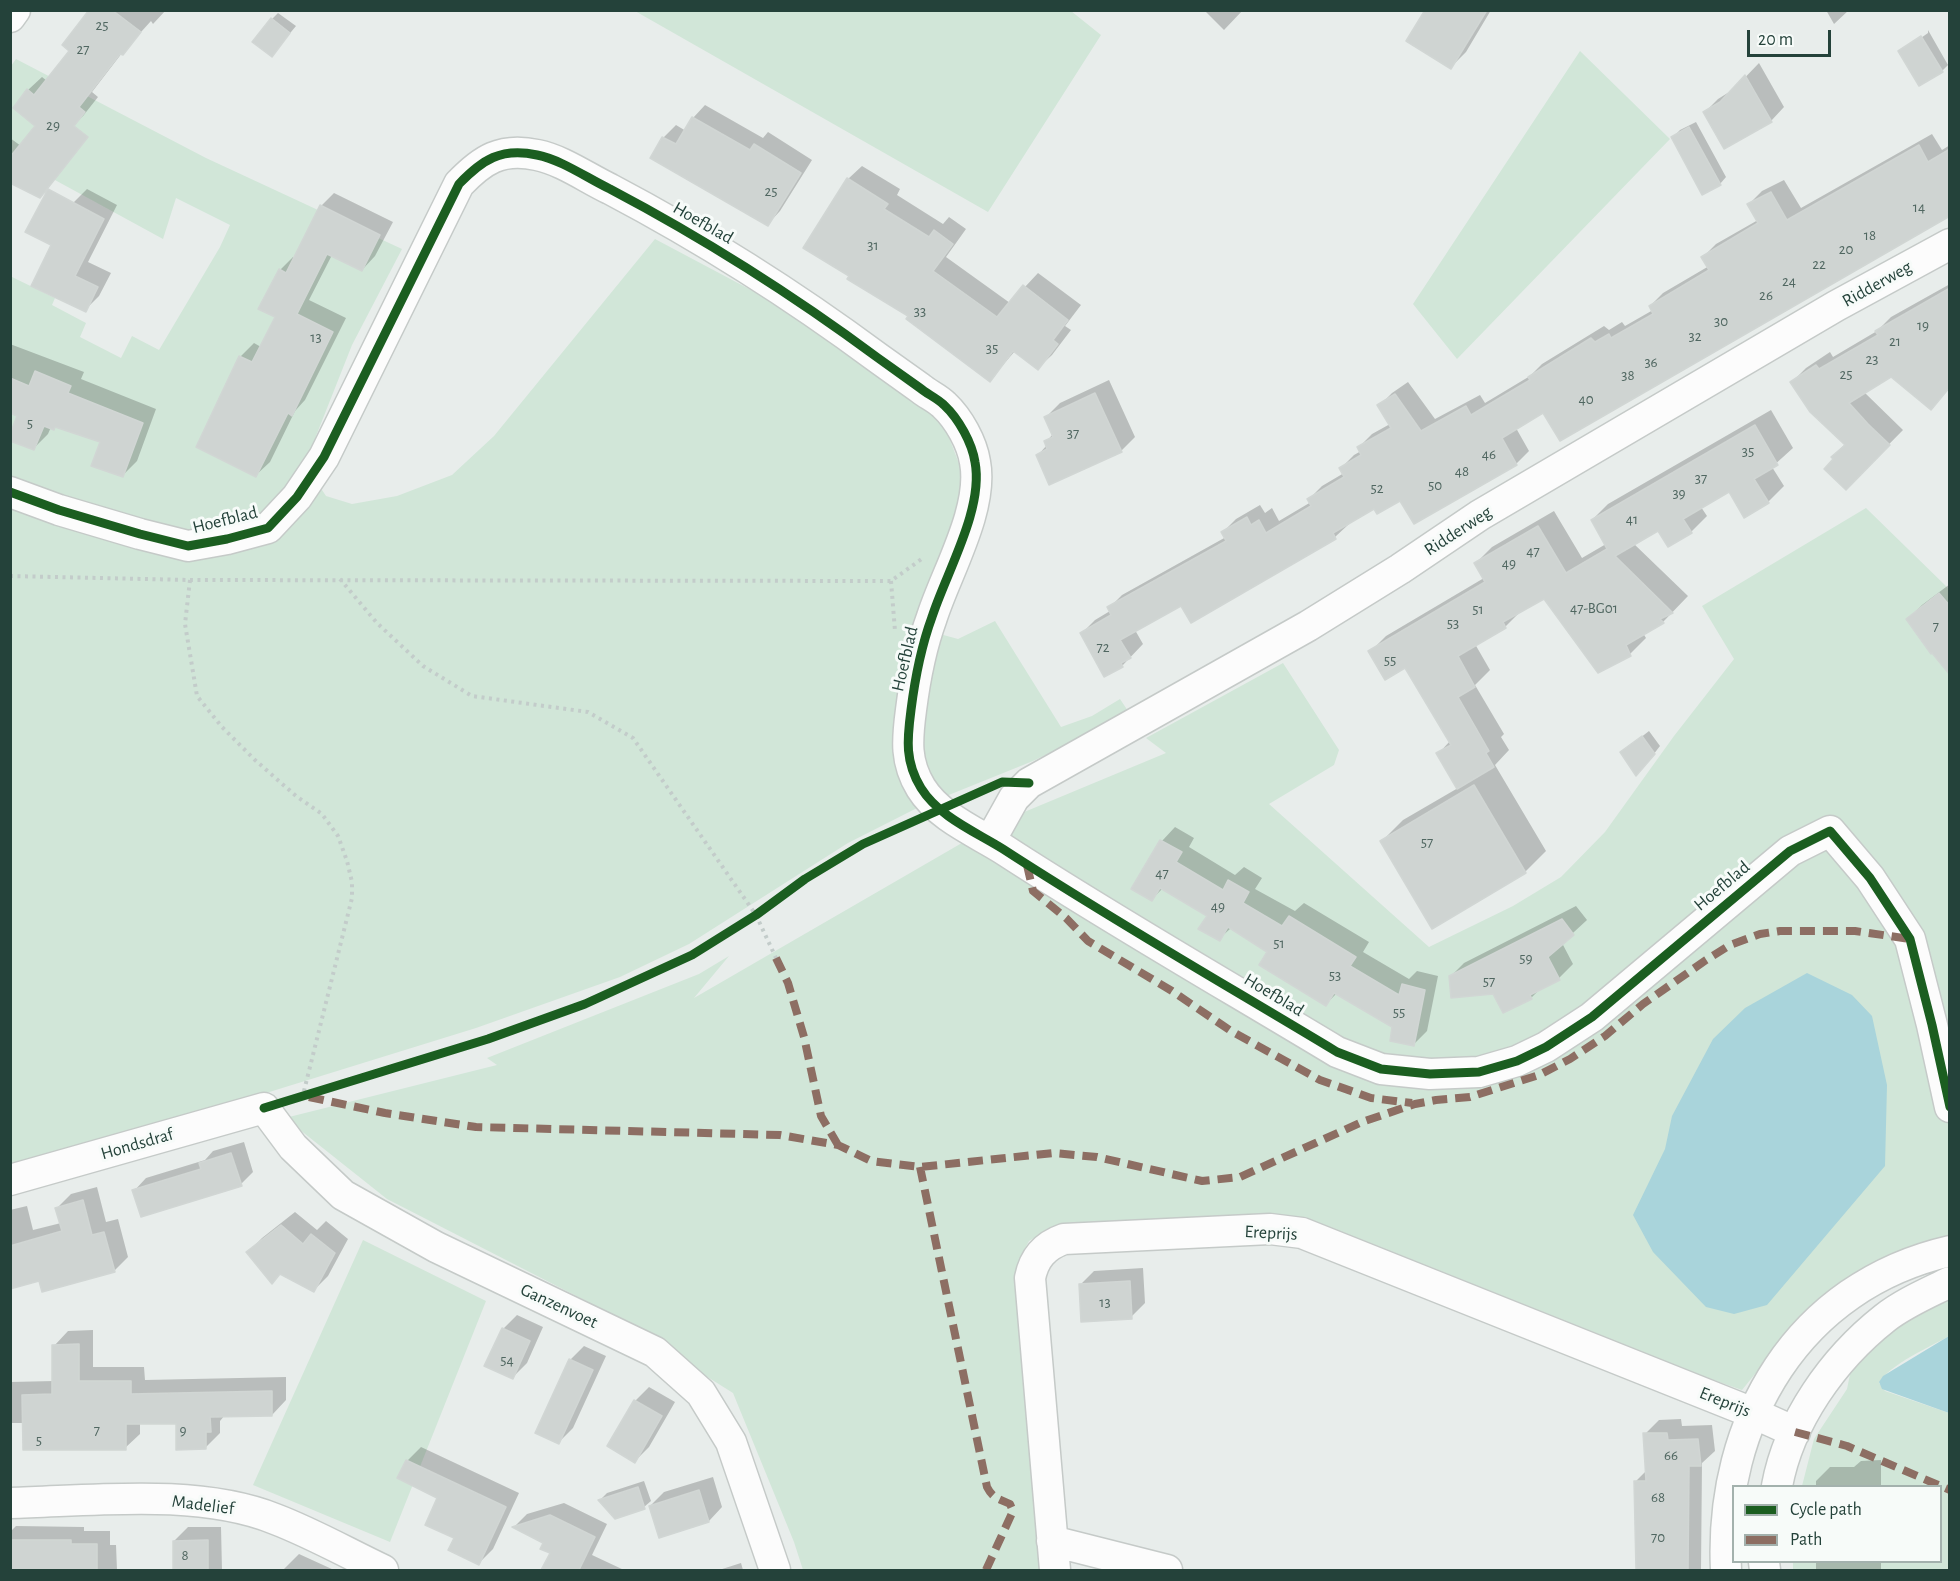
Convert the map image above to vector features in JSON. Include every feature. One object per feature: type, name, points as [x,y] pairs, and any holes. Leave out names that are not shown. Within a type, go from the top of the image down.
[{"type":"street","points":[[10,17],[15,10]]},
{"type":"street","name":"Hoefblad","points":[[10,492],[59,510],[188,546],[268,528],[297,497],[324,457],[459,184],[475,167],[499,154],[540,155],[627,199],[745,267],[854,340],[944,405],[960,426],[973,450],[977,468],[976,488],[962,538],[922,647],[909,724],[909,764],[923,791],[940,809],[1027,865],[1337,1052],[1381,1069],[1430,1074],[1479,1072],[1517,1061],[1546,1047],[1592,1017],[1790,851],[1830,831],[1870,878],[1910,939],[1950,1107]]},
{"type":"street","name":"Ridderweg","points":[[990,841],[1014,798],[1029,783],[1308,626],[1400,569],[1480,515],[1836,306],[1950,244]]},
{"type":"street","name":"Hondsdraf","points":[[10,1180],[264,1108]]},
{"type":"street","name":"Ganzenvoet","points":[[264,1108],[293,1147],[343,1195],[436,1247],[656,1352],[701,1393],[731,1442],[775,1570]]},
{"type":"street","name":"Ereprijs","points":[[1055,1570],[1030,1278],[1039,1255],[1046,1248],[1065,1239],[1270,1230],[1302,1233],[1753,1413],[1795,1432]]},
{"type":"street","points":[[1726,1570],[1727,1505],[1737,1458],[1753,1413],[1767,1385],[1789,1353],[1811,1327],[1840,1301],[1878,1277],[1909,1263],[1950,1251]]},
{"type":"street","points":[[1777,1485],[1795,1432],[1821,1386],[1841,1359],[1900,1307],[1950,1282]]},
{"type":"street","name":"Madelief","points":[[10,1503],[142,1498],[220,1504],[274,1518],[383,1570]]},
{"type":"street","points":[[1053,1541],[1167,1570]]},
{"type":"path","points":[[10,576],[190,580],[891,581],[915,562],[962,538]]},
{"type":"path","points":[[340,579],[377,623],[423,666],[472,696],[588,711],[633,738],[756,915],[776,957]]},
{"type":"path","points":[[190,580],[186,624],[197,696],[222,727],[255,760],[296,796],[322,814],[338,836],[352,882],[352,898],[303,1095]]},
{"type":"green space","points":[[635,11],[1071,11],[1101,35],[988,212]]},
{"type":"green space","points":[[1580,51],[1670,139],[1457,359],[1413,304]]},
{"type":"green space","points":[[16,59],[206,158],[402,249],[352,345],[316,436],[310,472],[326,496],[352,504],[397,496],[452,475],[494,436],[655,239],[800,316],[944,424],[964,477],[953,524],[918,628],[958,639],[995,621],[1061,727],[1092,716],[1120,699],[1130,714],[1033,761],[919,807],[848,843],[689,944],[620,977],[476,1028],[11,1172],[10,276],[55,298],[52,305],[86,323],[80,337],[121,358],[132,336],[159,350],[220,247],[230,225],[176,198],[163,239],[11,156],[11,66]]},
{"type":"green space","points":[[1866,508],[1949,589],[1949,1238],[1798,1321],[1742,1390],[1281,1219],[1049,1229],[1029,1241],[1019,1260],[1042,1570],[803,1570],[794,1542],[733,1393],[588,1302],[387,1199],[285,1118],[497,1065],[487,1058],[699,974],[729,956],[694,998],[993,825],[1166,753],[1146,738],[1283,663],[1339,750],[1334,765],[1269,804],[1429,947],[1513,906],[1561,877],[1605,832],[1674,736],[1734,659],[1702,606]]},
{"type":"green space","points":[[363,1240],[486,1301],[390,1542],[253,1485]]},
{"type":"green space","points":[[1949,1290],[1949,1336],[1892,1369],[1879,1383],[1885,1391],[1949,1413],[1949,1570],[1793,1570],[1793,1563],[1942,1563],[1942,1485],[1802,1485],[1814,1439],[1847,1389],[1853,1360],[1888,1327]]},
{"type":"water","points":[[1807,973],[1852,995],[1872,1016],[1887,1085],[1885,1166],[1767,1305],[1734,1314],[1706,1307],[1653,1252],[1633,1215],[1665,1149],[1672,1116],[1713,1039],[1745,1008]]},
{"type":"water","points":[[1949,1336],[1949,1413],[1882,1389],[1879,1382],[1883,1376]]},
{"type":"building","points":[[89,10],[112,10],[141,32],[123,55],[120,54],[79,107],[85,112],[74,126],[88,137],[40,198],[10,183],[10,157],[35,126],[13,108],[27,89],[34,95],[69,51],[62,45]]},
{"type":"building","points":[[1425,10],[1487,10],[1451,69],[1406,41]]},
{"type":"building","points":[[271,18],[290,33],[272,57],[252,42]]},
{"type":"building","points":[[1921,36],[1943,72],[1919,86],[1898,51]]},
{"type":"building","points":[[1745,75],[1772,122],[1724,149],[1703,112],[1720,102]]},
{"type":"building","points":[[692,117],[750,150],[754,144],[801,173],[768,226],[650,158],[662,137],[676,144]]},
{"type":"building","points":[[1689,127],[1721,185],[1702,195],[1671,137]]},
{"type":"building","points":[[1919,145],[1928,162],[1950,149],[1950,216],[1560,441],[1543,413],[1502,438],[1517,465],[1414,524],[1400,501],[1377,514],[1374,509],[1333,533],[1336,539],[1191,623],[1181,606],[1120,640],[1131,658],[1121,663],[1123,667],[1104,677],[1080,633],[1111,615],[1107,607],[1226,541],[1221,532],[1247,517],[1251,525],[1259,520],[1266,533],[1311,506],[1307,499],[1344,477],[1339,468],[1361,455],[1357,447],[1391,428],[1377,405],[1395,394],[1421,431],[1466,406],[1471,415],[1530,380],[1528,377],[1591,338],[1595,342],[1609,334],[1611,338],[1653,314],[1649,306],[1709,270],[1701,257],[1758,223],[1747,204],[1771,192],[1787,220]]},
{"type":"building","points":[[847,178],[888,204],[884,209],[929,237],[934,230],[953,244],[933,271],[997,317],[1023,285],[1068,320],[1053,340],[1058,344],[1038,370],[1013,351],[990,382],[906,319],[908,316],[847,279],[849,276],[803,248]]},
{"type":"building","points":[[48,189],[104,219],[75,276],[98,287],[86,312],[31,286],[51,245],[25,232]]},
{"type":"building","points":[[320,205],[380,235],[362,271],[327,254],[297,314],[333,332],[292,416],[288,413],[256,477],[196,447],[239,356],[252,362],[275,317],[258,309],[279,269],[286,273]]},
{"type":"building","points":[[1950,288],[1950,387],[1931,410],[1891,377],[1849,403],[1890,445],[1846,490],[1824,469],[1833,459],[1831,457],[1845,445],[1810,412],[1790,382],[1816,365],[1819,369],[1878,335],[1875,331]]},
{"type":"building","points":[[35,371],[71,386],[68,393],[143,423],[123,477],[91,466],[100,442],[55,427],[54,430],[44,426],[34,450],[10,441],[10,434],[17,416],[10,413],[10,378],[29,386]]},
{"type":"building","points":[[1095,393],[1122,452],[1049,485],[1036,455],[1047,449],[1044,441],[1053,437],[1044,417]]},
{"type":"building","points":[[1755,425],[1778,465],[1754,479],[1769,503],[1744,518],[1729,492],[1683,519],[1692,533],[1668,547],[1658,531],[1615,556],[1673,613],[1660,619],[1664,623],[1626,645],[1631,656],[1598,673],[1544,599],[1503,622],[1506,628],[1458,656],[1475,687],[1458,697],[1489,751],[1486,753],[1494,767],[1457,789],[1436,753],[1451,745],[1405,668],[1385,680],[1368,651],[1485,582],[1474,563],[1538,526],[1566,573],[1607,549],[1591,520]]},
{"type":"building","points":[[1939,593],[1950,606],[1950,675],[1931,654],[1906,619]]},
{"type":"building","points":[[1642,736],[1655,754],[1636,776],[1620,752]]},
{"type":"building","points":[[1474,785],[1526,873],[1432,929],[1380,841]]},
{"type":"building","points":[[1160,840],[1182,852],[1176,862],[1223,890],[1228,880],[1249,892],[1243,903],[1282,926],[1289,916],[1356,957],[1350,966],[1399,995],[1402,984],[1425,990],[1414,1046],[1390,1041],[1392,1027],[1334,993],[1326,1006],[1259,965],[1267,952],[1228,927],[1220,941],[1198,929],[1207,916],[1160,888],[1152,901],[1131,889]]},
{"type":"building","points":[[1562,919],[1574,935],[1548,957],[1560,980],[1530,995],[1532,999],[1503,1013],[1493,994],[1451,998],[1449,976]]},
{"type":"building","points":[[231,1153],[242,1186],[141,1217],[132,1190],[201,1169],[199,1163]]},
{"type":"building","points":[[83,1200],[92,1235],[104,1232],[115,1272],[42,1292],[39,1281],[10,1289],[10,1246],[62,1231],[55,1208]]},
{"type":"building","points":[[281,1225],[303,1244],[311,1234],[335,1253],[314,1292],[280,1274],[272,1284],[246,1252]]},
{"type":"building","points":[[1130,1281],[1132,1319],[1081,1322],[1079,1284]]},
{"type":"building","points":[[502,1328],[530,1341],[513,1379],[484,1366]]},
{"type":"building","points":[[79,1344],[79,1381],[131,1381],[131,1394],[272,1391],[272,1416],[210,1417],[211,1432],[206,1432],[206,1449],[176,1450],[176,1424],[126,1424],[126,1450],[23,1450],[22,1395],[52,1394],[52,1345]]},
{"type":"building","points":[[569,1359],[593,1370],[559,1444],[535,1433]]},
{"type":"building","points":[[634,1400],[662,1416],[635,1463],[607,1446]]},
{"type":"building","points":[[1643,1433],[1667,1433],[1668,1440],[1698,1439],[1701,1466],[1689,1466],[1688,1570],[1636,1570],[1634,1481],[1646,1481]]},
{"type":"building","points":[[406,1460],[506,1507],[479,1565],[448,1550],[454,1538],[425,1525],[437,1498],[397,1478]]},
{"type":"building","points":[[638,1487],[645,1509],[615,1519],[598,1500]]},
{"type":"building","points":[[699,1490],[709,1522],[659,1538],[649,1506]]},
{"type":"building","points":[[550,1515],[595,1537],[579,1570],[541,1570],[550,1553],[540,1549],[543,1543],[512,1527]]},
{"type":"building","points":[[10,1540],[71,1540],[71,1544],[97,1544],[97,1570],[10,1570]]},
{"type":"building","points":[[208,1540],[208,1570],[173,1570],[173,1541]]},
{"type":"marked path","points":[[1027,865],[1033,891],[1066,918],[1088,941],[1172,991],[1231,1031],[1320,1080],[1371,1098],[1412,1103]]},
{"type":"marked path","points":[[309,1097],[385,1113],[476,1127],[780,1135],[838,1145],[871,1161],[920,1167],[1053,1153],[1097,1157],[1202,1181],[1240,1177],[1362,1122],[1415,1104],[1470,1097],[1539,1075],[1570,1059],[1605,1036],[1643,1004],[1706,960],[1730,945],[1760,934],[1780,931],[1855,931],[1910,939]]},
{"type":"marked path","points":[[776,958],[788,983],[804,1037],[821,1116],[838,1145]]},
{"type":"marked path","points":[[920,1167],[987,1487],[994,1496],[1010,1504],[1013,1511],[986,1570]]},
{"type":"marked path","points":[[1795,1432],[1847,1446],[1938,1485]]},
{"type":"marked path","points":[[1942,1487],[1950,1490]]},
{"type":"cycle path","points":[[10,492],[59,510],[188,546],[268,528],[297,497],[324,457],[459,184],[484,162],[503,154],[524,153],[546,157],[645,208],[713,247],[780,290],[938,400],[960,424],[968,439],[975,462],[974,500],[962,541],[938,600],[925,640],[914,686],[908,741],[912,769],[921,788],[948,816],[1127,927],[1337,1052],[1381,1069],[1430,1074],[1479,1072],[1517,1061],[1546,1047],[1592,1017],[1790,851],[1830,831],[1870,878],[1910,939],[1950,1107]]},
{"type":"cycle path","points":[[264,1108],[488,1039],[585,1004],[692,955],[756,915],[805,879],[863,844],[1002,782],[1029,783]]}]
